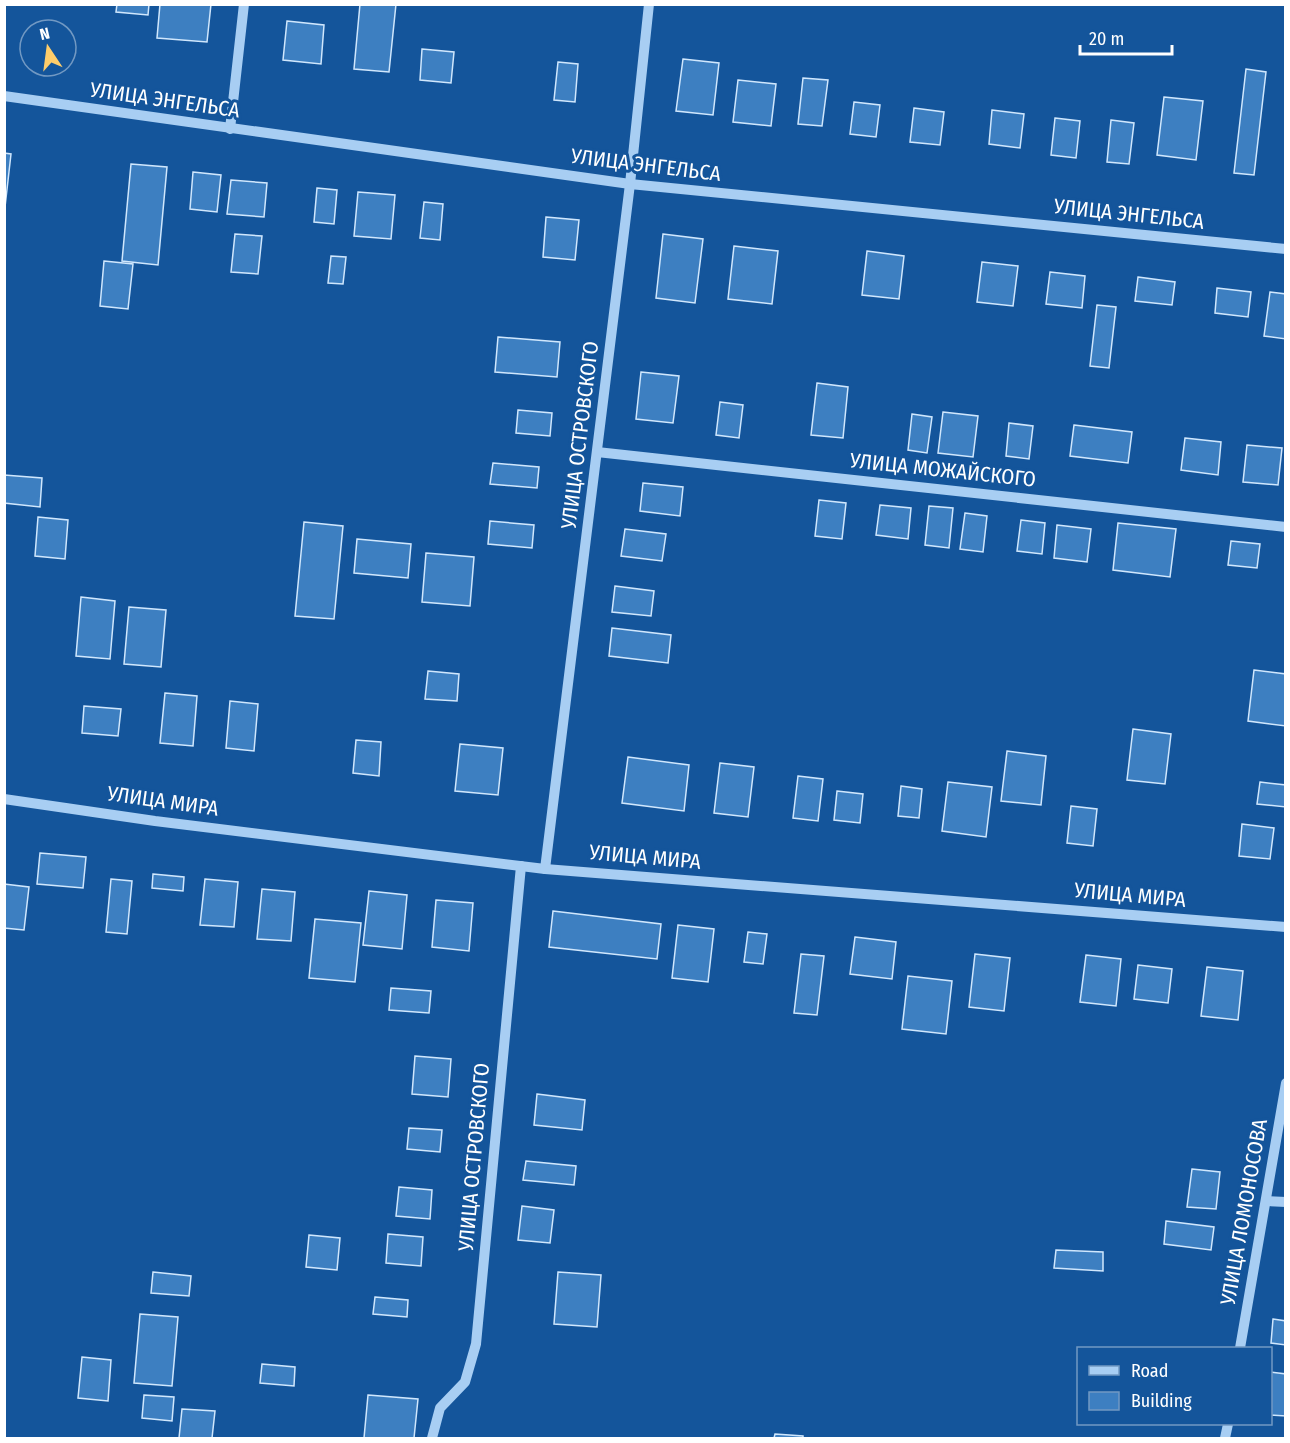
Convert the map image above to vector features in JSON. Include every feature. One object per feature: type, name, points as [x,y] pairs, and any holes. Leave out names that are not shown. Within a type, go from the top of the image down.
[{"type":"street","points":[[230,129],[244,4]]},
{"type":"street","name":"УЛИЦА ОСТРОВСКОГО","points":[[545,869],[630,184],[649,4]]},
{"type":"street","name":"УЛИЦА ЭНГЕЛЬСА","points":[[4,96],[630,184],[1286,249]]},
{"type":"street","name":"УЛИЦА МОЖАЙСКОГО","points":[[597,452],[1286,526]]},
{"type":"street","name":"УЛИЦА МИРА","points":[[4,799],[155,821],[545,869],[1286,927]]},
{"type":"street","name":"УЛИЦА ОСТРОВСКОГО","points":[[432,1438],[440,1408],[465,1382],[476,1344],[522,866]]},
{"type":"street","name":"УЛИЦА ЛОМОНОСОВА","points":[[1240,1347],[1286,1083]]},
{"type":"street","points":[[1266,1201],[1286,1202]]},
{"type":"building","points":[[117,4],[149,4],[148,15],[116,12]]},
{"type":"building","points":[[160,4],[211,4],[207,42],[157,38]]},
{"type":"building","points":[[360,4],[396,4],[389,72],[354,69]]},
{"type":"building","points":[[287,21],[324,25],[321,64],[283,60]]},
{"type":"building","points":[[422,49],[454,52],[451,83],[420,80]]},
{"type":"building","points":[[683,59],[719,63],[713,115],[676,111]]},
{"type":"building","points":[[558,62],[578,64],[575,102],[554,100]]},
{"type":"building","points":[[1246,69],[1266,72],[1254,175],[1234,173]]},
{"type":"building","points":[[803,78],[828,80],[822,126],[798,124]]},
{"type":"building","points":[[738,80],[776,84],[771,126],[733,122]]},
{"type":"building","points":[[1164,97],[1203,101],[1196,160],[1157,155]]},
{"type":"building","points":[[854,102],[880,105],[876,137],[850,134]]},
{"type":"building","points":[[914,108],[944,112],[940,145],[910,142]]},
{"type":"building","points":[[992,110],[1024,114],[1020,148],[989,144]]},
{"type":"building","points":[[1055,118],[1080,121],[1076,158],[1051,155]]},
{"type":"building","points":[[1111,120],[1134,123],[1129,164],[1107,162]]},
{"type":"building","points":[[4,153],[11,154],[4,216]]},
{"type":"building","points":[[131,164],[167,167],[158,265],[122,261]]},
{"type":"building","points":[[193,172],[221,175],[217,212],[190,209]]},
{"type":"building","points":[[231,180],[267,183],[264,217],[227,214]]},
{"type":"building","points":[[317,188],[337,190],[334,224],[314,222]]},
{"type":"building","points":[[358,192],[395,195],[391,239],[354,236]]},
{"type":"building","points":[[424,202],[443,204],[440,240],[420,238]]},
{"type":"building","points":[[546,217],[579,220],[575,260],[543,257]]},
{"type":"building","points":[[235,234],[262,236],[258,274],[231,272]]},
{"type":"building","points":[[663,234],[703,239],[695,303],[656,298]]},
{"type":"building","points":[[734,246],[778,251],[772,304],[728,299]]},
{"type":"building","points":[[867,251],[904,256],[899,299],[862,295]]},
{"type":"building","points":[[331,256],[346,257],[343,284],[328,283]]},
{"type":"building","points":[[104,261],[133,264],[128,309],[100,306]]},
{"type":"building","points":[[982,262],[1018,266],[1013,306],[977,302]]},
{"type":"building","points":[[1050,272],[1085,276],[1082,308],[1046,304]]},
{"type":"building","points":[[1138,277],[1175,282],[1172,305],[1135,301]]},
{"type":"building","points":[[1217,288],[1251,292],[1248,317],[1215,313]]},
{"type":"building","points":[[1270,292],[1286,294],[1286,339],[1264,336]]},
{"type":"building","points":[[1097,305],[1116,307],[1109,368],[1090,366]]},
{"type":"building","points":[[498,337],[560,342],[557,377],[495,372]]},
{"type":"building","points":[[641,372],[679,376],[673,423],[636,419]]},
{"type":"building","points":[[817,383],[848,387],[843,438],[811,435]]},
{"type":"building","points":[[720,402],[743,405],[739,438],[716,435]]},
{"type":"building","points":[[518,410],[552,413],[550,436],[516,433]]},
{"type":"building","points":[[943,412],[978,416],[973,457],[938,453]]},
{"type":"building","points":[[912,414],[932,417],[927,453],[908,450]]},
{"type":"building","points":[[1009,423],[1033,426],[1029,459],[1006,456]]},
{"type":"building","points":[[1074,425],[1132,432],[1128,463],[1070,456]]},
{"type":"building","points":[[1185,438],[1221,442],[1218,475],[1181,470]]},
{"type":"building","points":[[1247,445],[1282,448],[1278,485],[1243,482]]},
{"type":"building","points":[[493,463],[539,467],[537,488],[490,484]]},
{"type":"building","points":[[4,475],[42,478],[40,507],[4,503]]},
{"type":"building","points":[[643,483],[683,487],[680,516],[640,511]]},
{"type":"building","points":[[819,500],[846,503],[842,539],[815,536]]},
{"type":"building","points":[[880,505],[911,508],[908,539],[876,535]]},
{"type":"building","points":[[929,506],[953,508],[949,548],[925,545]]},
{"type":"building","points":[[965,513],[987,516],[983,552],[960,549]]},
{"type":"building","points":[[38,517],[68,520],[65,559],[35,556]]},
{"type":"building","points":[[1021,520],[1045,523],[1042,554],[1017,551]]},
{"type":"building","points":[[490,521],[534,525],[532,548],[488,544]]},
{"type":"building","points":[[304,522],[343,526],[334,619],[295,616]]},
{"type":"building","points":[[1118,523],[1176,529],[1170,577],[1113,570]]},
{"type":"building","points":[[1057,525],[1091,529],[1087,562],[1054,558]]},
{"type":"building","points":[[625,529],[666,534],[662,561],[621,556]]},
{"type":"building","points":[[357,539],[411,544],[408,578],[354,573]]},
{"type":"building","points":[[1231,541],[1260,544],[1257,568],[1228,565]]},
{"type":"building","points":[[426,553],[474,557],[470,606],[422,602]]},
{"type":"building","points":[[615,586],[654,591],[651,616],[612,612]]},
{"type":"building","points":[[81,597],[115,601],[110,659],[76,656]]},
{"type":"building","points":[[129,607],[166,610],[161,667],[124,664]]},
{"type":"building","points":[[612,628],[671,635],[668,663],[609,656]]},
{"type":"building","points":[[1254,670],[1286,674],[1286,726],[1248,721]]},
{"type":"building","points":[[428,671],[459,674],[457,701],[425,699]]},
{"type":"building","points":[[165,693],[197,696],[193,746],[160,743]]},
{"type":"building","points":[[230,701],[258,704],[254,751],[226,748]]},
{"type":"building","points":[[84,706],[121,709],[118,736],[82,733]]},
{"type":"building","points":[[1133,729],[1171,734],[1165,784],[1127,780]]},
{"type":"building","points":[[356,740],[381,742],[379,776],[353,773]]},
{"type":"building","points":[[460,744],[503,748],[498,795],[455,791]]},
{"type":"building","points":[[1007,751],[1046,756],[1041,805],[1001,801]]},
{"type":"building","points":[[628,757],[689,765],[684,811],[622,803]]},
{"type":"building","points":[[720,763],[754,767],[748,817],[714,813]]},
{"type":"building","points":[[798,776],[823,779],[818,821],[793,818]]},
{"type":"building","points":[[948,782],[992,787],[986,837],[942,831]]},
{"type":"building","points":[[1260,782],[1286,785],[1286,807],[1257,804]]},
{"type":"building","points":[[901,786],[922,789],[919,818],[898,816]]},
{"type":"building","points":[[837,791],[863,794],[860,823],[834,820]]},
{"type":"building","points":[[1071,806],[1097,809],[1093,846],[1067,843]]},
{"type":"building","points":[[1242,824],[1274,828],[1270,859],[1239,856]]},
{"type":"building","points":[[40,853],[86,857],[83,888],[37,884]]},
{"type":"building","points":[[153,874],[184,877],[183,891],[152,888]]},
{"type":"building","points":[[111,879],[132,881],[127,934],[106,932]]},
{"type":"building","points":[[205,879],[238,882],[234,927],[200,925]]},
{"type":"building","points":[[4,884],[29,887],[24,930],[4,928]]},
{"type":"building","points":[[262,889],[295,892],[291,941],[257,939]]},
{"type":"building","points":[[369,891],[407,895],[402,949],[363,945]]},
{"type":"building","points":[[436,900],[473,903],[469,951],[432,947]]},
{"type":"building","points":[[553,911],[661,924],[657,959],[549,947]]},
{"type":"building","points":[[315,919],[361,923],[355,982],[309,978]]},
{"type":"building","points":[[678,925],[714,929],[708,982],[672,978]]},
{"type":"building","points":[[748,932],[767,934],[763,964],[744,962]]},
{"type":"building","points":[[855,937],[896,942],[892,979],[850,974]]},
{"type":"building","points":[[801,954],[824,956],[817,1015],[794,1013]]},
{"type":"building","points":[[975,954],[1010,958],[1004,1011],[969,1007]]},
{"type":"building","points":[[1086,955],[1121,959],[1116,1006],[1080,1002]]},
{"type":"building","points":[[1138,965],[1172,969],[1168,1003],[1134,999]]},
{"type":"building","points":[[1207,967],[1243,971],[1238,1020],[1201,1016]]},
{"type":"building","points":[[908,976],[952,981],[946,1034],[902,1029]]},
{"type":"building","points":[[391,988],[431,991],[429,1013],[389,1010]]},
{"type":"building","points":[[415,1056],[451,1059],[448,1097],[412,1094]]},
{"type":"building","points":[[537,1094],[585,1100],[582,1130],[534,1125]]},
{"type":"building","points":[[409,1128],[442,1130],[440,1152],[407,1149]]},
{"type":"building","points":[[526,1161],[576,1166],[574,1185],[523,1180]]},
{"type":"building","points":[[1192,1169],[1220,1172],[1216,1209],[1187,1207]]},
{"type":"building","points":[[399,1187],[432,1190],[430,1219],[396,1216]]},
{"type":"building","points":[[522,1206],[554,1210],[550,1243],[518,1240]]},
{"type":"building","points":[[1166,1221],[1214,1227],[1211,1250],[1164,1244]]},
{"type":"building","points":[[388,1234],[423,1237],[421,1266],[386,1263]]},
{"type":"building","points":[[309,1235],[340,1238],[337,1270],[306,1267]]},
{"type":"building","points":[[1056,1250],[1103,1252],[1103,1271],[1054,1268]]},
{"type":"building","points":[[153,1272],[191,1276],[189,1296],[151,1293]]},
{"type":"building","points":[[558,1272],[601,1275],[597,1327],[554,1324]]},
{"type":"building","points":[[375,1297],[408,1300],[407,1317],[373,1314]]},
{"type":"building","points":[[140,1314],[178,1317],[172,1386],[134,1383]]},
{"type":"building","points":[[1273,1319],[1286,1321],[1286,1345],[1271,1343]]},
{"type":"building","points":[[82,1357],[111,1360],[108,1401],[78,1398]]},
{"type":"building","points":[[262,1364],[295,1367],[294,1386],[260,1383]]},
{"type":"building","points":[[1272,1372],[1286,1374],[1286,1416],[1272,1415]]},
{"type":"building","points":[[144,1395],[174,1397],[172,1421],[142,1418]]},
{"type":"building","points":[[368,1395],[418,1399],[414,1438],[364,1438]]},
{"type":"building","points":[[182,1409],[215,1411],[212,1438],[179,1438]]},
{"type":"building","points":[[775,1434],[803,1436],[803,1438],[774,1438]]}]
